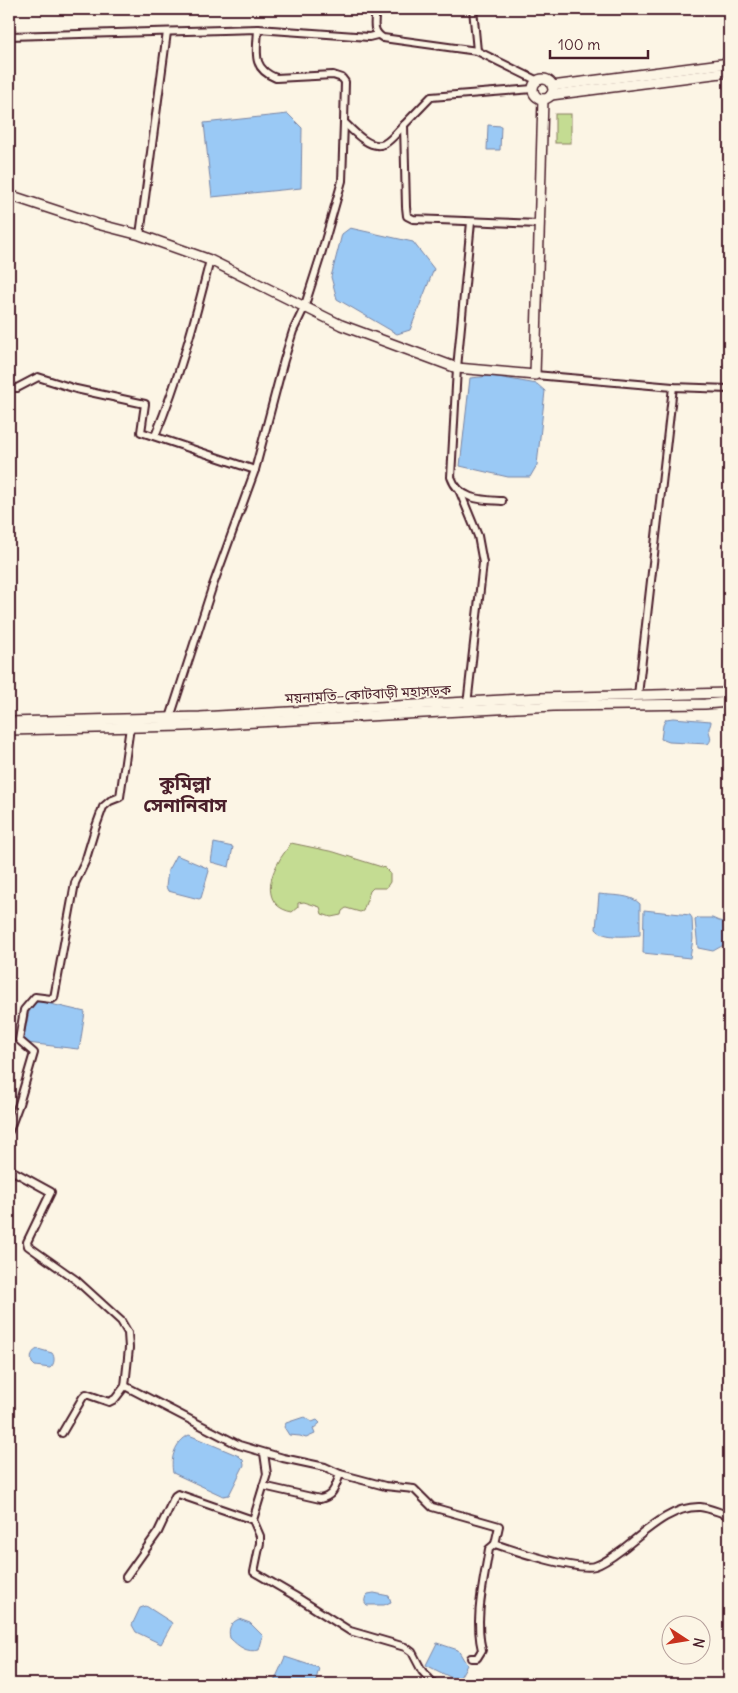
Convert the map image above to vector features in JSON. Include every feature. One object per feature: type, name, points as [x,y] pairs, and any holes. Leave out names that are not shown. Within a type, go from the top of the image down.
[{"type":"main road","points":[[9,195],[97,224],[140,235],[210,260],[341,325],[457,368],[535,375],[538,224],[549,93],[547,80],[536,85],[537,97],[549,93],[729,63]]},
{"type":"main road","points":[[549,93],[729,72]]},
{"type":"main road","name":"ময়নামতি–কোটবাড়ী মহাসড়ক","points":[[467,707],[539,698],[729,693]]},
{"type":"main road","name":"ময়নামতি–কোটবাড়ী মহাসড়ক","points":[[9,722],[169,722],[467,707],[705,704],[729,702]]},
{"type":"main road","name":"ময়নামতি–কোটবাড়ী মহাসড়ক","points":[[9,730],[130,727],[169,722]]},
{"type":"street","points":[[376,9],[374,26],[377,35],[383,38],[477,51],[536,85]]},
{"type":"street","points":[[473,9],[477,51]]},
{"type":"street","points":[[9,36],[258,29],[369,38],[377,35]]},
{"type":"street","points":[[169,722],[212,588],[255,470],[284,360],[293,331],[304,308],[342,181],[345,82],[342,78],[333,75],[276,78],[269,75],[260,68],[256,59],[258,29]]},
{"type":"street","points":[[140,235],[167,32]]},
{"type":"street","points":[[344,122],[363,139],[373,145],[382,144],[404,125],[431,97],[536,85]]},
{"type":"street","points":[[404,125],[407,216],[413,219],[538,224]]},
{"type":"street","points":[[471,222],[457,368],[451,477],[454,487],[460,492],[479,500],[502,501]]},
{"type":"street","points":[[156,436],[170,402],[189,343],[210,260]]},
{"type":"street","points":[[535,375],[729,390]]},
{"type":"street","points":[[9,388],[17,388],[38,377],[76,389],[145,404],[141,432],[255,470]]},
{"type":"street","points":[[638,696],[673,387]]},
{"type":"street","points":[[460,492],[478,536],[482,563],[467,707]]},
{"type":"street","points":[[9,1131],[34,1053],[18,1040],[24,1010],[36,997],[54,998],[75,883],[85,862],[95,829],[104,808],[110,801],[120,797],[130,727]]},
{"type":"street","points":[[9,1169],[51,1192],[27,1242],[28,1246],[76,1280],[121,1321],[128,1333],[129,1348],[125,1386],[115,1399],[109,1402],[86,1394],[62,1433]]},
{"type":"street","points":[[125,1386],[238,1446],[325,1467],[340,1474],[385,1486],[414,1489],[432,1507],[499,1526],[495,1544],[489,1549],[482,1599],[479,1637],[482,1650],[477,1658],[471,1658]]},
{"type":"street","points":[[264,1453],[266,1474],[253,1520],[260,1536],[254,1569],[256,1575],[295,1596],[350,1632],[406,1647],[412,1652],[422,1672],[434,1684]]},
{"type":"street","points":[[264,1486],[320,1499],[328,1497],[333,1492],[340,1474]]},
{"type":"street","points":[[126,1577],[158,1532],[175,1496],[178,1494],[253,1520]]},
{"type":"street","points":[[495,1544],[532,1556],[571,1564],[595,1566],[618,1553],[669,1514],[686,1508],[701,1507],[729,1515]]},
{"type":"green space","points":[[555,114],[571,114],[571,143],[555,143]]},
{"type":"green space","points":[[291,843],[334,852],[385,868],[390,873],[390,882],[386,888],[373,888],[370,891],[363,911],[360,912],[346,908],[342,911],[341,915],[331,917],[322,914],[320,907],[304,902],[298,903],[298,907],[292,912],[283,909],[273,899],[270,886],[274,870]]},
{"type":"water","points":[[288,114],[302,128],[301,188],[212,197],[204,123]]},
{"type":"water","points":[[488,125],[501,126],[500,150],[487,150]]},
{"type":"water","points":[[350,228],[413,242],[434,269],[410,330],[397,334],[337,299],[331,277],[342,234]]},
{"type":"water","points":[[492,376],[537,384],[545,391],[537,465],[530,477],[508,477],[460,466],[470,378]]},
{"type":"water","points":[[666,719],[711,721],[709,728],[710,742],[708,744],[669,742],[661,739]]},
{"type":"water","points":[[214,843],[233,847],[229,867],[211,862]]},
{"type":"water","points":[[176,855],[207,868],[209,871],[201,898],[168,891],[166,887],[168,870]]},
{"type":"water","points":[[599,894],[627,897],[640,904],[640,935],[610,936],[596,929]]},
{"type":"water","points":[[644,910],[690,915],[692,918],[693,939],[690,958],[643,953]]},
{"type":"water","points":[[698,918],[712,918],[729,923],[729,942],[713,951],[698,948],[695,920]]},
{"type":"water","points":[[38,1001],[85,1012],[78,1049],[27,1043],[23,1039],[30,1007]]},
{"type":"water","points":[[38,1349],[52,1353],[54,1356],[53,1365],[50,1368],[35,1366],[32,1363],[32,1354]]},
{"type":"water","points":[[304,1417],[312,1422],[317,1420],[320,1423],[313,1429],[315,1434],[306,1438],[289,1435],[284,1427],[286,1423]]},
{"type":"water","points":[[189,1435],[239,1456],[243,1460],[244,1465],[229,1495],[223,1496],[173,1473],[172,1462],[177,1446]]},
{"type":"water","points":[[374,1593],[389,1596],[391,1602],[384,1605],[367,1605],[366,1597],[368,1594]]},
{"type":"water","points":[[146,1606],[172,1624],[161,1644],[136,1632],[132,1625],[140,1608]]},
{"type":"water","points":[[239,1619],[250,1623],[263,1636],[259,1650],[251,1651],[243,1648],[230,1638],[230,1627]]},
{"type":"water","points":[[437,1643],[458,1650],[467,1665],[458,1681],[426,1665]]},
{"type":"water","points":[[285,1657],[319,1668],[315,1684],[273,1684]]},
{"type":"district","name":"কুমিল্লা সেনানিবাস","points":[[185,794]]}]
